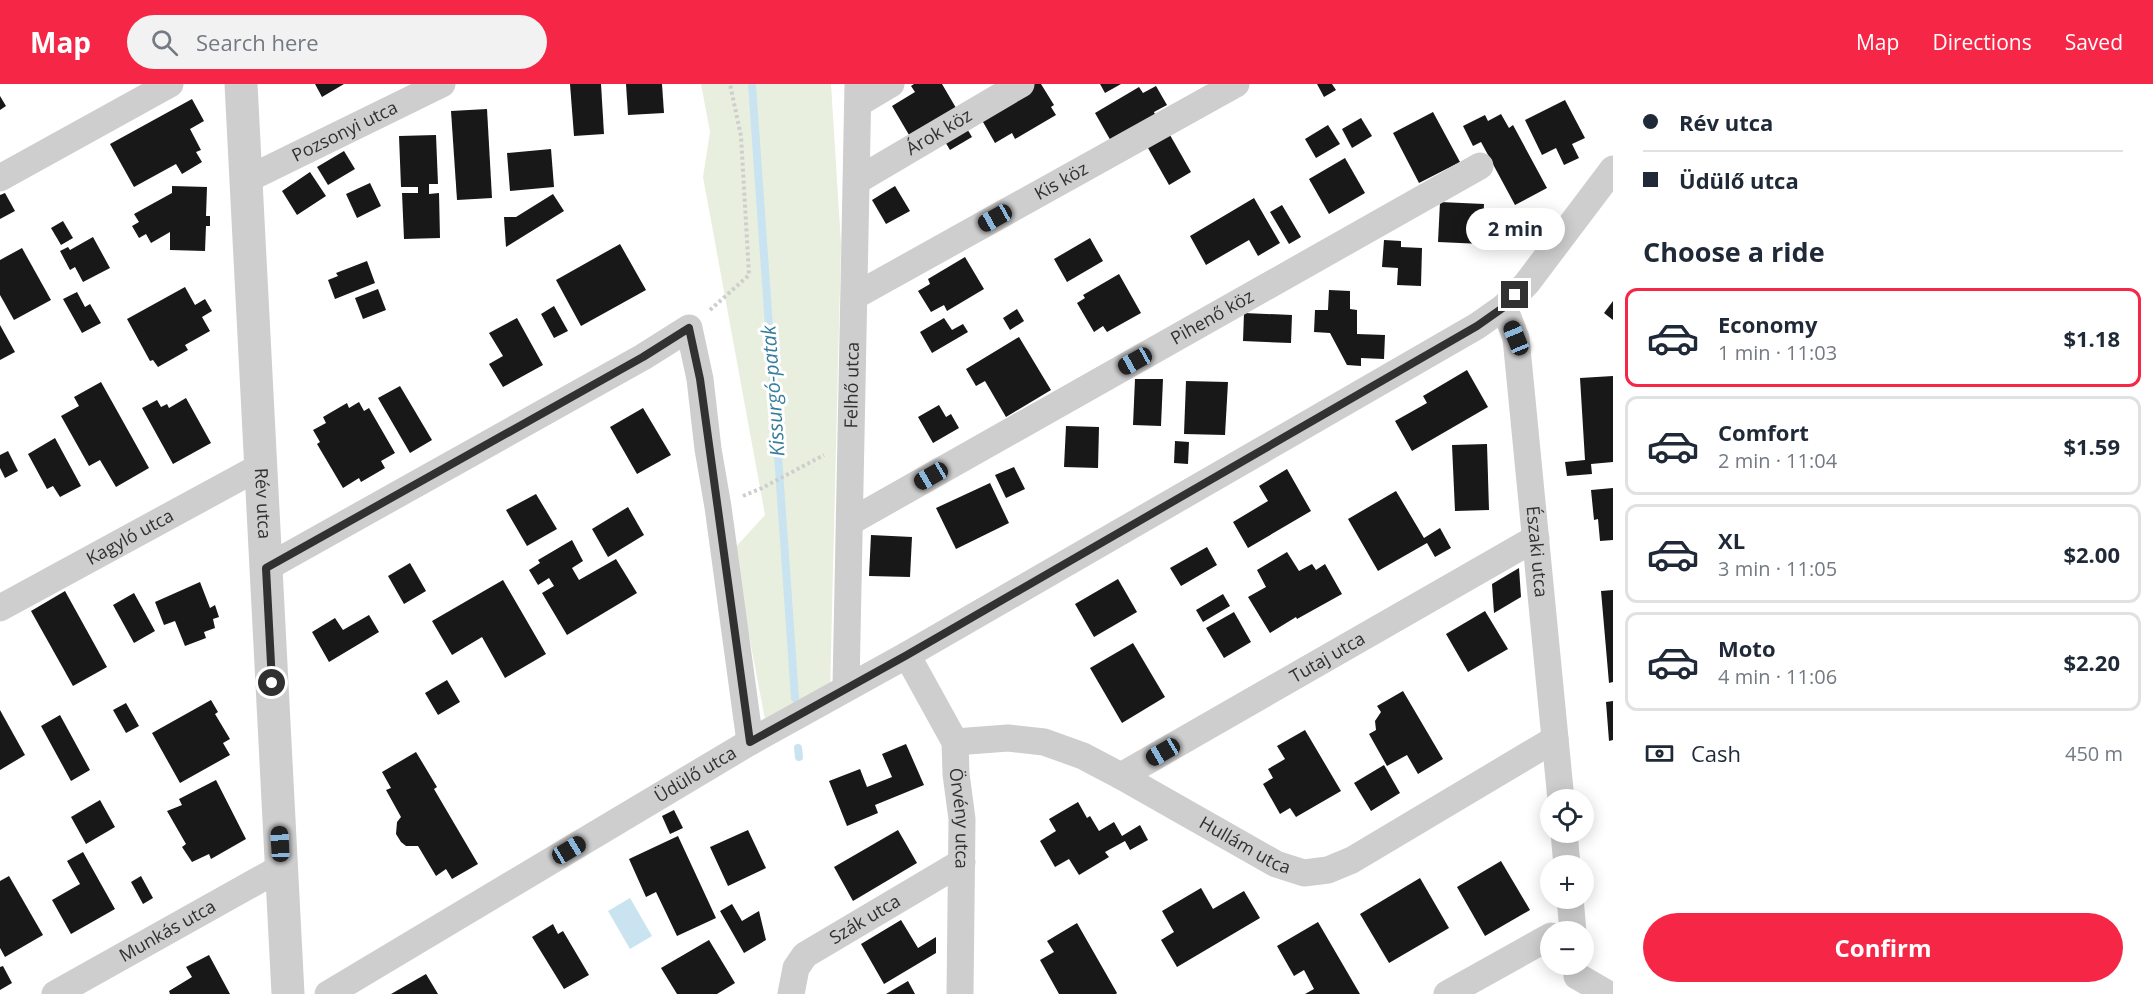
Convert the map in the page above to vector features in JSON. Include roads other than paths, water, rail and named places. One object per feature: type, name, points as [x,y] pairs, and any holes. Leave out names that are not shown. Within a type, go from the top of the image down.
[{"type":"street","points":[[0,178],[170,84]]},
{"type":"street","name":"Rév utca","points":[[241,84],[288,994]]},
{"type":"street","name":"Pozsonyi utca","points":[[246,180],[442,84]]},
{"type":"street","points":[[859,93],[891,84]]},
{"type":"street","name":"Árok köz","points":[[858,180],[1021,84]]},
{"type":"street","name":"Kis köz","points":[[855,296],[1236,84]]},
{"type":"street","name":"Felhő utca","points":[[846,687],[859,93]]},
{"type":"street","name":"Pihenő köz","points":[[850,522],[1480,166]]},
{"type":"street","name":"Üdülő utca","points":[[328,994],[750,742],[907,655],[1477,326],[1504,307],[1527,283],[1613,169]]},
{"type":"street","name":"Északi utca","points":[[1504,307],[1516,338],[1560,789]]},
{"type":"street","points":[[266,568],[643,357],[689,328],[700,379],[750,742]]},
{"type":"street","name":"Kagyló utca","points":[[0,608],[261,466]]},
{"type":"street","name":"Tutaj utca","points":[[1121,776],[1536,538]]},
{"type":"street","name":"Örvény utca","points":[[907,655],[955,742],[956,774],[962,819],[960,994]]},
{"type":"street","name":"Hullám utca","points":[[955,742],[1008,738],[1044,742],[1083,756],[1276,864],[1304,873],[1328,870],[1352,860],[1555,739]]},
{"type":"street","name":"Szák utca","points":[[791,994],[796,968],[805,955],[962,861]]},
{"type":"street","name":"Munkás utca","points":[[55,994],[282,867]]},
{"type":"street","points":[[1447,994],[1540,939]]},
{"type":"street","points":[[1578,978],[1608,994]]},
{"type":"water","points":[[630,898],[652,936],[630,949],[608,911]]},
{"type":"waterway","name":"Kissurgó-patak","points":[[752,84],[795,698]]},
{"type":"waterway","points":[[798,748],[799,757]]}]
